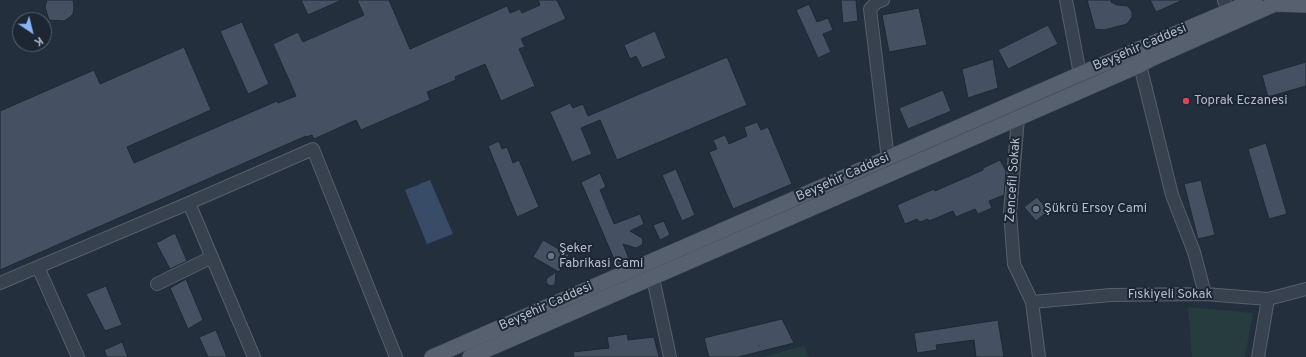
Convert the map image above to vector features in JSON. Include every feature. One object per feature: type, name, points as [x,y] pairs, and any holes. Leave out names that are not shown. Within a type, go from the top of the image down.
[{"type":"main road","name":"Beyşehir Caddesi","points":[[432,357],[1080,74],[1226,5],[1255,0]]},
{"type":"main road","name":"Beyşehir Caddesi","points":[[473,356],[1140,66],[1151,59],[1279,2]]},
{"type":"main road","points":[[1279,2],[1306,5]]},
{"type":"street","points":[[883,0],[877,2],[870,9],[888,159]]},
{"type":"street","points":[[1066,0],[1080,74]]},
{"type":"street","points":[[1140,66],[1172,195],[1194,252],[1205,294]]},
{"type":"street","name":"Zencefil Sokak","points":[[1018,118],[1010,213],[1014,264],[1032,302],[1039,357]]},
{"type":"street","points":[[0,283],[313,149],[396,357]]},
{"type":"street","points":[[189,203],[254,357]]},
{"type":"street","points":[[157,284],[212,257]]},
{"type":"street","points":[[38,267],[78,357]]},
{"type":"street","points":[[653,278],[670,357]]},
{"type":"street","name":"Fıskiyeli Sokak","points":[[1032,302],[1111,295],[1205,294],[1268,299],[1306,289]]},
{"type":"street","points":[[1258,357],[1268,299]]},
{"type":"green space","points":[[1188,307],[1253,313],[1245,357],[1192,357]]},
{"type":"green space","points":[[804,346],[809,357],[762,357]]},
{"type":"water","points":[[430,180],[453,234],[427,244],[405,190]]},
{"type":"building","points":[[47,0],[73,0],[74,7],[73,14],[64,21],[52,20],[52,12],[47,12],[45,7]]},
{"type":"building","points":[[301,0],[342,0],[308,15]]},
{"type":"building","points":[[357,0],[389,0],[410,49],[507,6],[510,13],[520,9],[522,13],[540,5],[538,0],[557,0],[566,19],[521,39],[525,47],[519,49],[535,86],[501,101],[485,64],[455,77],[456,80],[427,92],[430,100],[361,130],[356,120],[314,139],[312,135],[306,136],[0,270],[0,111],[94,70],[100,84],[184,47],[211,110],[127,147],[134,163],[277,101],[278,103],[296,96],[273,44],[298,32],[303,42],[364,15]]},
{"type":"building","points":[[841,0],[856,0],[858,21],[843,23]]},
{"type":"building","points":[[1087,0],[1111,0],[1111,2],[1117,5],[1128,6],[1132,12],[1132,17],[1127,24],[1104,30],[1095,29]]},
{"type":"building","points":[[1150,0],[1183,0],[1156,12]]},
{"type":"building","points":[[809,4],[817,22],[828,18],[833,30],[823,34],[831,52],[818,58],[796,10]]},
{"type":"building","points":[[919,8],[927,45],[889,52],[882,15]]},
{"type":"building","points":[[242,22],[269,84],[248,94],[220,31]]},
{"type":"building","points":[[1048,25],[1058,44],[1008,69],[998,50]]},
{"type":"building","points":[[655,31],[666,58],[642,68],[636,56],[630,59],[624,45]]},
{"type":"building","points":[[727,57],[747,105],[617,160],[600,120],[581,128],[592,154],[572,162],[550,112],[570,103],[573,108],[583,104],[588,116]]},
{"type":"building","points":[[993,59],[998,88],[968,98],[962,69]]},
{"type":"building","points":[[1306,62],[1306,86],[1268,97],[1262,75]]},
{"type":"building","points":[[943,90],[951,111],[908,129],[899,108]]},
{"type":"building","points":[[757,122],[761,130],[768,127],[792,184],[733,209],[709,152],[717,149],[713,140],[725,135],[729,144],[747,136],[744,127]]},
{"type":"building","points":[[499,141],[502,149],[507,147],[513,163],[519,160],[539,207],[517,217],[488,146]]},
{"type":"building","points":[[1266,143],[1287,214],[1269,219],[1248,149]]},
{"type":"building","points":[[1000,160],[1006,171],[1004,195],[989,201],[992,208],[978,214],[975,209],[956,217],[953,211],[929,221],[928,219],[920,222],[917,219],[905,224],[897,205],[934,189],[935,191],[983,170],[983,168]]},
{"type":"building","points":[[676,169],[695,215],[682,221],[662,175]]},
{"type":"building","points":[[600,173],[606,187],[600,190],[614,224],[640,214],[644,224],[630,231],[642,238],[642,245],[636,248],[623,244],[630,261],[617,266],[581,182]]},
{"type":"building","points":[[1201,180],[1215,235],[1198,239],[1184,184]]},
{"type":"building","name":"Şükrü Ersoy Cami","points":[[1037,197],[1048,211],[1036,221],[1024,207]]},
{"type":"building","points":[[664,221],[670,235],[660,240],[653,225]]},
{"type":"building","points":[[175,233],[187,261],[170,269],[156,243]]},
{"type":"building","name":"Şeker Fabrikasi Cami","points":[[543,240],[569,255],[559,272],[533,257]]},
{"type":"building","points":[[556,272],[555,284],[552,286],[548,285],[546,282],[547,278]]},
{"type":"building","points":[[186,279],[203,320],[188,329],[170,288]]},
{"type":"building","points":[[106,286],[122,325],[105,331],[86,294]]},
{"type":"building","points":[[782,319],[794,343],[738,357],[709,357],[704,338]]},
{"type":"building","points":[[998,320],[1004,357],[976,357],[974,340],[936,345],[937,350],[917,353],[914,333]]},
{"type":"building","points":[[216,330],[227,357],[208,357],[199,337]]},
{"type":"building","points":[[627,334],[628,340],[654,337],[659,357],[574,357],[573,352],[609,348],[607,337]]},
{"type":"building","points":[[122,342],[128,357],[107,357],[104,350]]},
{"type":"place","name":"Toprak Eczanesi","points":[[1186,101]]},
{"type":"place","name":"Şükrü Ersoy Cami","points":[[1036,209]]},
{"type":"place","name":"Şeker Fabrikasi Cami","points":[[551,256]]}]
